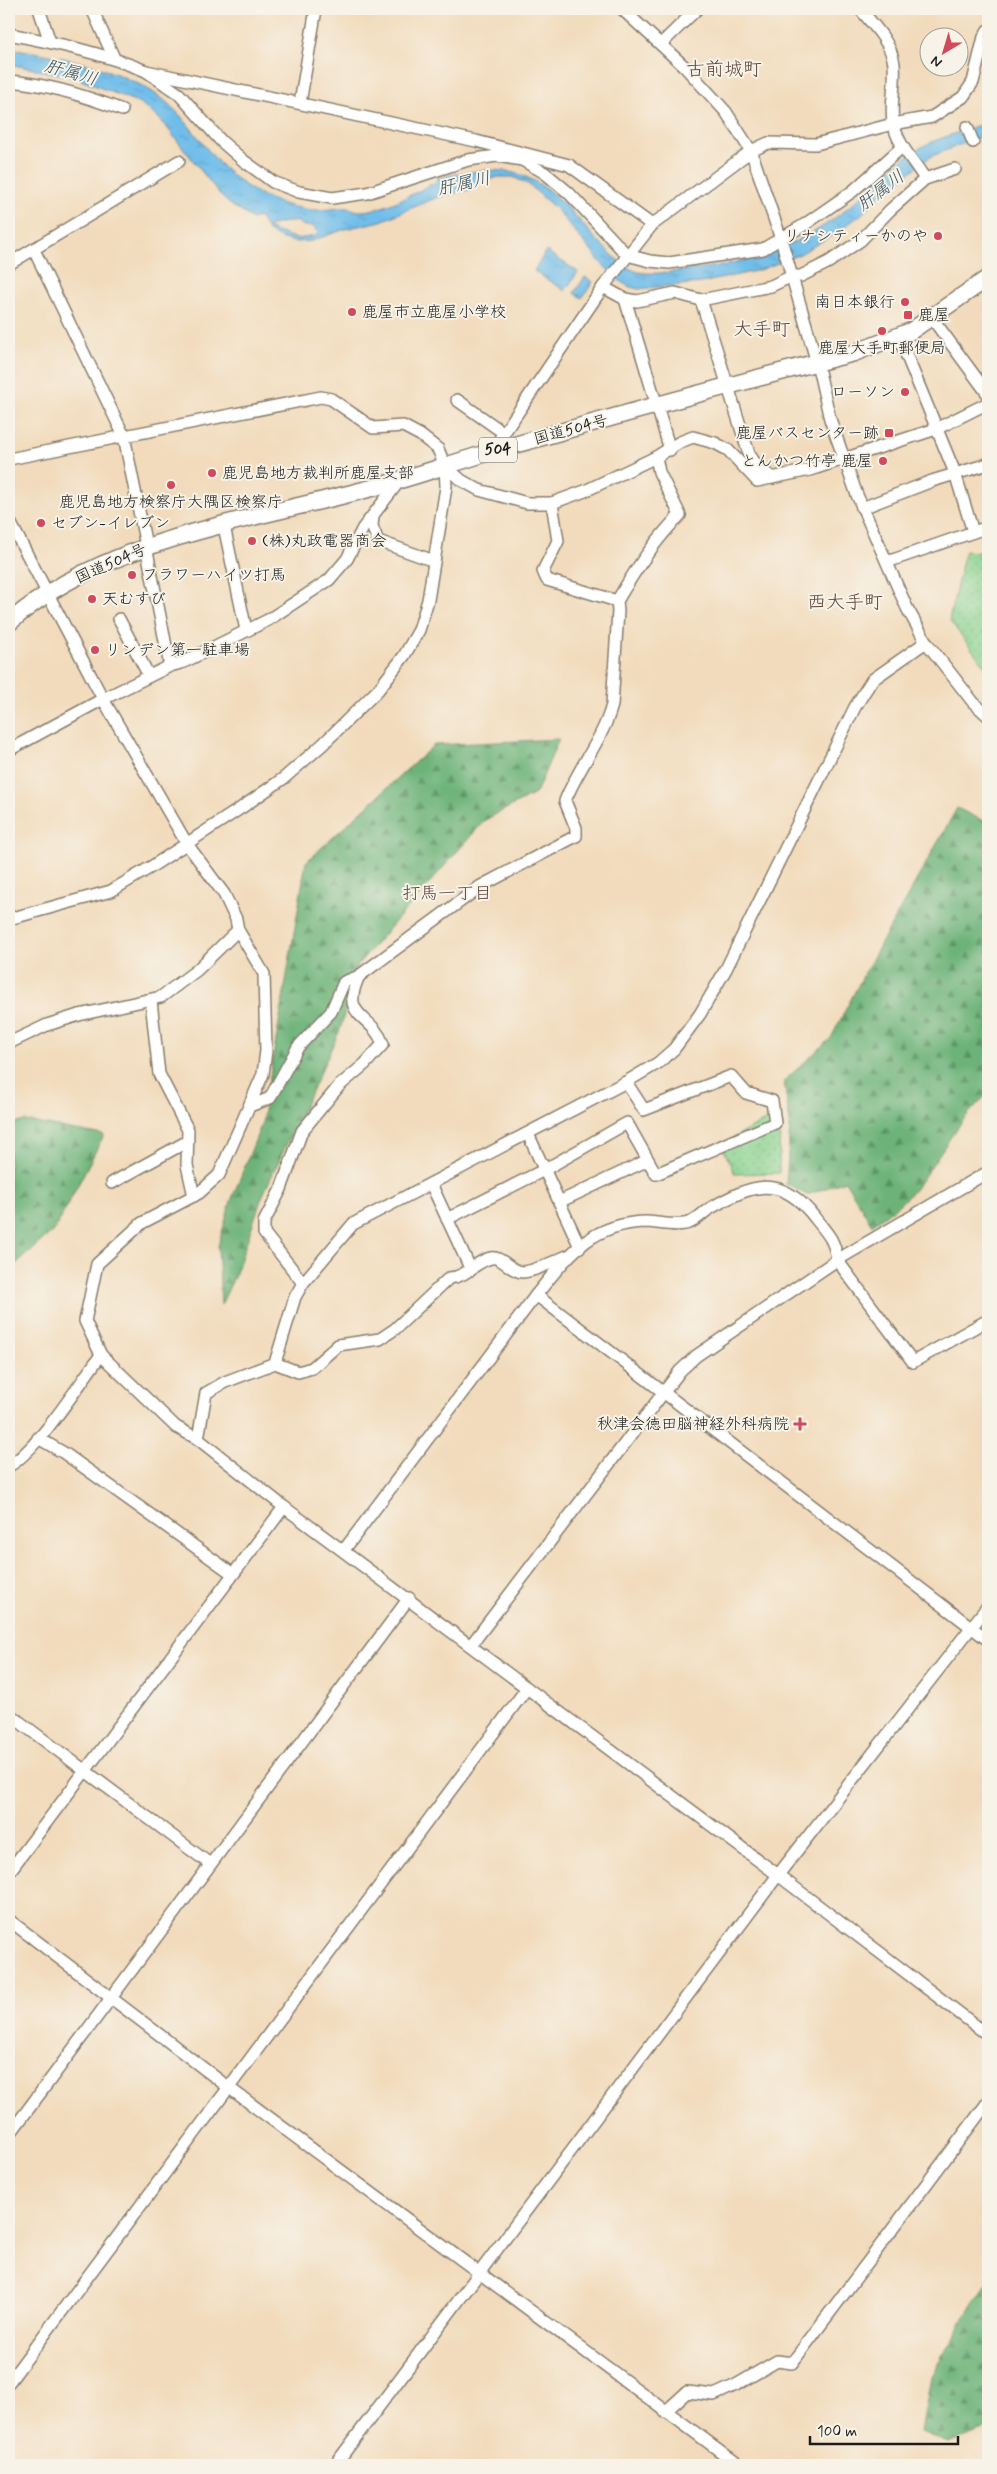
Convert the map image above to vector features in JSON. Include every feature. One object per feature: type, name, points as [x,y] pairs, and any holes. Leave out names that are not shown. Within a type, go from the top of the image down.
[{"type":"highway","name":"国道504号","points":[[9,624],[49,594],[93,569],[146,548],[381,486],[491,452],[854,353],[899,337],[932,318],[988,279]]},
{"type":"street","points":[[39,9],[50,42]]},
{"type":"street","points":[[92,9],[114,58]]},
{"type":"street","points":[[300,103],[316,9]]},
{"type":"street","points":[[622,9],[661,44],[726,112],[751,151],[781,238],[843,460],[862,508],[907,608],[926,642],[973,702],[988,716]]},
{"type":"street","points":[[661,44],[697,9]]},
{"type":"street","points":[[860,9],[874,26],[890,51],[894,64],[893,124],[904,149],[924,178]]},
{"type":"street","points":[[491,452],[603,287],[652,225],[751,151],[768,144],[816,144],[893,124],[932,118],[963,97],[973,82],[984,37],[988,30]]},
{"type":"street","points":[[9,34],[114,58],[146,71],[476,141],[569,165],[652,225]]},
{"type":"street","points":[[146,71],[179,94],[221,141],[244,161],[274,182],[298,192],[332,198],[367,193],[468,160],[497,156],[522,160],[545,173],[569,193],[627,255],[650,261],[670,263],[763,249],[853,191],[904,149]]},
{"type":"street","points":[[9,80],[26,82],[91,98],[122,110]]},
{"type":"street","points":[[967,127],[973,142]]},
{"type":"street","points":[[9,264],[179,161]]},
{"type":"street","points":[[603,287],[625,299],[637,301],[675,293],[701,300],[771,286],[792,276],[801,276],[829,262],[861,240],[924,178],[955,169]]},
{"type":"street","points":[[34,250],[124,436],[170,666]]},
{"type":"street","points":[[625,299],[652,395],[658,406],[670,450]]},
{"type":"street","points":[[701,300],[750,454],[759,469],[773,478]]},
{"type":"street","points":[[932,318],[988,394]]},
{"type":"street","points":[[899,337],[955,473],[973,532]]},
{"type":"street","points":[[9,459],[322,398],[331,399],[373,428],[403,426],[420,435],[438,449],[445,466],[446,487],[428,600],[419,630],[404,656],[378,690],[284,778],[151,867],[111,890],[9,919]]},
{"type":"street","points":[[457,400],[504,433]]},
{"type":"street","points":[[445,466],[461,480],[479,490],[527,503],[552,503],[585,491],[670,450],[680,442],[693,438],[715,443],[728,450],[757,481],[843,460],[936,429],[988,403]]},
{"type":"street","points":[[250,1106],[270,1098],[298,1047],[331,1012],[344,982],[359,976],[481,886],[576,836],[576,828],[565,801],[573,782],[608,718],[612,705],[617,642],[617,601],[631,575],[656,540],[680,515],[659,472],[656,457]]},
{"type":"street","points":[[862,508],[955,473],[988,464]]},
{"type":"street","points":[[9,750],[103,699],[170,666],[184,662],[298,602],[329,580],[347,559],[363,528],[402,478]]},
{"type":"street","points":[[552,503],[558,541],[543,571],[547,580],[617,601]]},
{"type":"street","points":[[372,516],[372,526],[378,541],[434,561]]},
{"type":"street","points":[[9,520],[12,534],[49,594],[103,699],[187,844],[224,894],[236,919],[238,930],[264,974],[266,1051],[263,1074],[219,1175],[212,1183],[194,1196],[142,1223],[97,1264],[85,1321],[101,1355],[176,1427],[198,1439],[284,1507],[778,1874],[988,2035]]},
{"type":"street","points":[[224,526],[246,630]]},
{"type":"street","points":[[887,562],[988,527]]},
{"type":"street","points":[[119,619],[149,676]]},
{"type":"street","points":[[274,1363],[295,1297],[303,1283],[353,1224],[626,1082],[658,1063],[674,1049],[700,1014],[726,969],[855,708],[872,680],[926,642]]},
{"type":"street","points":[[9,1043],[47,1025],[79,1015],[151,1001],[161,997],[196,970],[238,930]]},
{"type":"street","points":[[303,1283],[264,1234],[264,1222],[281,1189],[302,1131],[339,1086],[365,1064],[383,1044],[380,1034],[355,1012],[352,996],[359,976]]},
{"type":"street","points":[[151,1001],[159,1074],[188,1130],[187,1165],[194,1196]]},
{"type":"street","points":[[447,1219],[544,1170],[627,1123],[656,1174],[775,1123],[772,1101],[746,1093],[731,1076],[644,1110],[626,1082]]},
{"type":"street","points":[[528,1134],[580,1247]]},
{"type":"street","points":[[112,1183],[188,1141]]},
{"type":"street","points":[[559,1202],[648,1160]]},
{"type":"street","points":[[471,1645],[680,1371],[696,1356],[838,1260],[988,1172]]},
{"type":"street","points":[[431,1184],[471,1270]]},
{"type":"street","points":[[344,1550],[536,1295],[568,1256],[597,1234],[624,1223],[690,1223],[708,1209],[745,1191],[768,1186],[782,1188],[810,1211],[836,1245],[838,1260],[913,1362],[988,1320]]},
{"type":"street","points":[[198,1439],[206,1393],[225,1382],[274,1363],[298,1372],[312,1368],[338,1345],[380,1340],[395,1329],[449,1278],[460,1277],[490,1258],[500,1259],[509,1268],[523,1272],[568,1256]]},
{"type":"street","points":[[536,1295],[988,1640]]},
{"type":"street","points":[[9,1466],[17,1461],[38,1438],[101,1355]]},
{"type":"street","points":[[38,1438],[64,1453],[233,1574]]},
{"type":"street","points":[[9,1872],[284,1507]]},
{"type":"street","points":[[9,2135],[409,1598]]},
{"type":"street","points":[[335,2465],[778,1874],[988,1606]]},
{"type":"street","points":[[9,2382],[527,1688]]},
{"type":"street","points":[[9,1714],[210,1864]]},
{"type":"street","points":[[9,1920],[228,2087],[665,2412],[721,2461],[738,2465]]},
{"type":"street","points":[[665,2412],[686,2392],[714,2394],[736,2385],[777,2361],[792,2364],[988,2102]]},
{"type":"green space","points":[[965,551],[988,553],[988,670],[949,620]]},
{"type":"green space","points":[[559,739],[536,793],[485,820],[358,964],[340,1030],[262,1197],[236,1273],[221,1305],[218,1246],[231,1201],[262,1123],[306,862],[434,745]]},
{"type":"green space","points":[[957,808],[988,823],[988,1094],[960,1124],[910,1194],[872,1225],[845,1181],[807,1195],[786,1184],[790,1124],[784,1081],[831,1038],[865,972]]},
{"type":"green space","points":[[780,1113],[779,1173],[735,1174],[721,1144]]},
{"type":"green space","points":[[25,1121],[104,1135],[55,1229],[9,1270],[9,1125]]},
{"type":"green space","points":[[988,2282],[988,2425],[984,2430],[948,2443],[921,2432],[931,2376],[973,2303]]},
{"type":"water","name":"肝属川","points":[[9,48],[88,64],[144,87],[170,105],[217,161],[245,186],[266,198],[289,206],[318,210],[349,208],[358,211],[368,210],[388,205],[409,196],[436,182],[437,178],[489,170],[518,174],[533,180],[548,190],[569,209],[609,252],[634,271],[644,273],[707,268],[769,253],[807,236],[825,225],[852,205],[896,165],[922,147],[988,122],[988,133],[930,157],[880,195],[862,214],[836,233],[800,254],[760,270],[701,283],[638,289],[621,282],[602,264],[557,210],[528,184],[513,177],[498,177],[475,184],[472,189],[438,197],[381,221],[345,229],[311,241],[295,242],[280,238],[268,231],[261,219],[257,217],[253,219],[222,197],[161,120],[140,103],[73,77],[9,64]],"holes":[[[296,221],[304,226],[313,226],[318,233],[316,236],[297,239],[269,229],[269,226],[272,225]]]},
{"type":"water","points":[[546,251],[578,272],[565,291],[534,271]]},
{"type":"water","points":[[585,277],[593,282],[582,298],[574,293]]},
{"type":"place","name":"リナシティーかのや","points":[[938,236]]},
{"type":"place","name":"南日本銀行","points":[[905,302]]},
{"type":"place","name":"鹿屋市立鹿屋小学校","points":[[352,312]]},
{"type":"place","name":"鹿屋","points":[[908,315]]},
{"type":"place","name":"鹿屋大手町郵便局","points":[[882,331]]},
{"type":"place","name":"ローソン","points":[[905,392]]},
{"type":"place","name":"鹿屋バスセンター跡","points":[[889,433]]},
{"type":"place","name":"とんかつ竹亭 鹿屋","points":[[883,461]]},
{"type":"place","name":"鹿児島地方裁判所鹿屋支部","points":[[212,473]]},
{"type":"place","name":"鹿児島地方検察庁大隅区検察庁","points":[[171,485]]},
{"type":"place","name":"セブン-イレブン","points":[[41,523]]},
{"type":"place","name":"(株)丸政電器商会","points":[[252,541]]},
{"type":"place","name":"フラワーハイツ打馬","points":[[132,575]]},
{"type":"place","name":"天むすび","points":[[92,599]]},
{"type":"place","name":"リンデン第一駐車場","points":[[95,650]]},
{"type":"place","name":"秋津会徳田脳神経外科病院","points":[[800,1424]]},
{"type":"district","name":"古前城町","points":[[724,69]]},
{"type":"district","name":"大手町","points":[[762,329]]},
{"type":"district","name":"西大手町","points":[[845,602]]},
{"type":"district","name":"打馬一丁目","points":[[447,894]]}]
